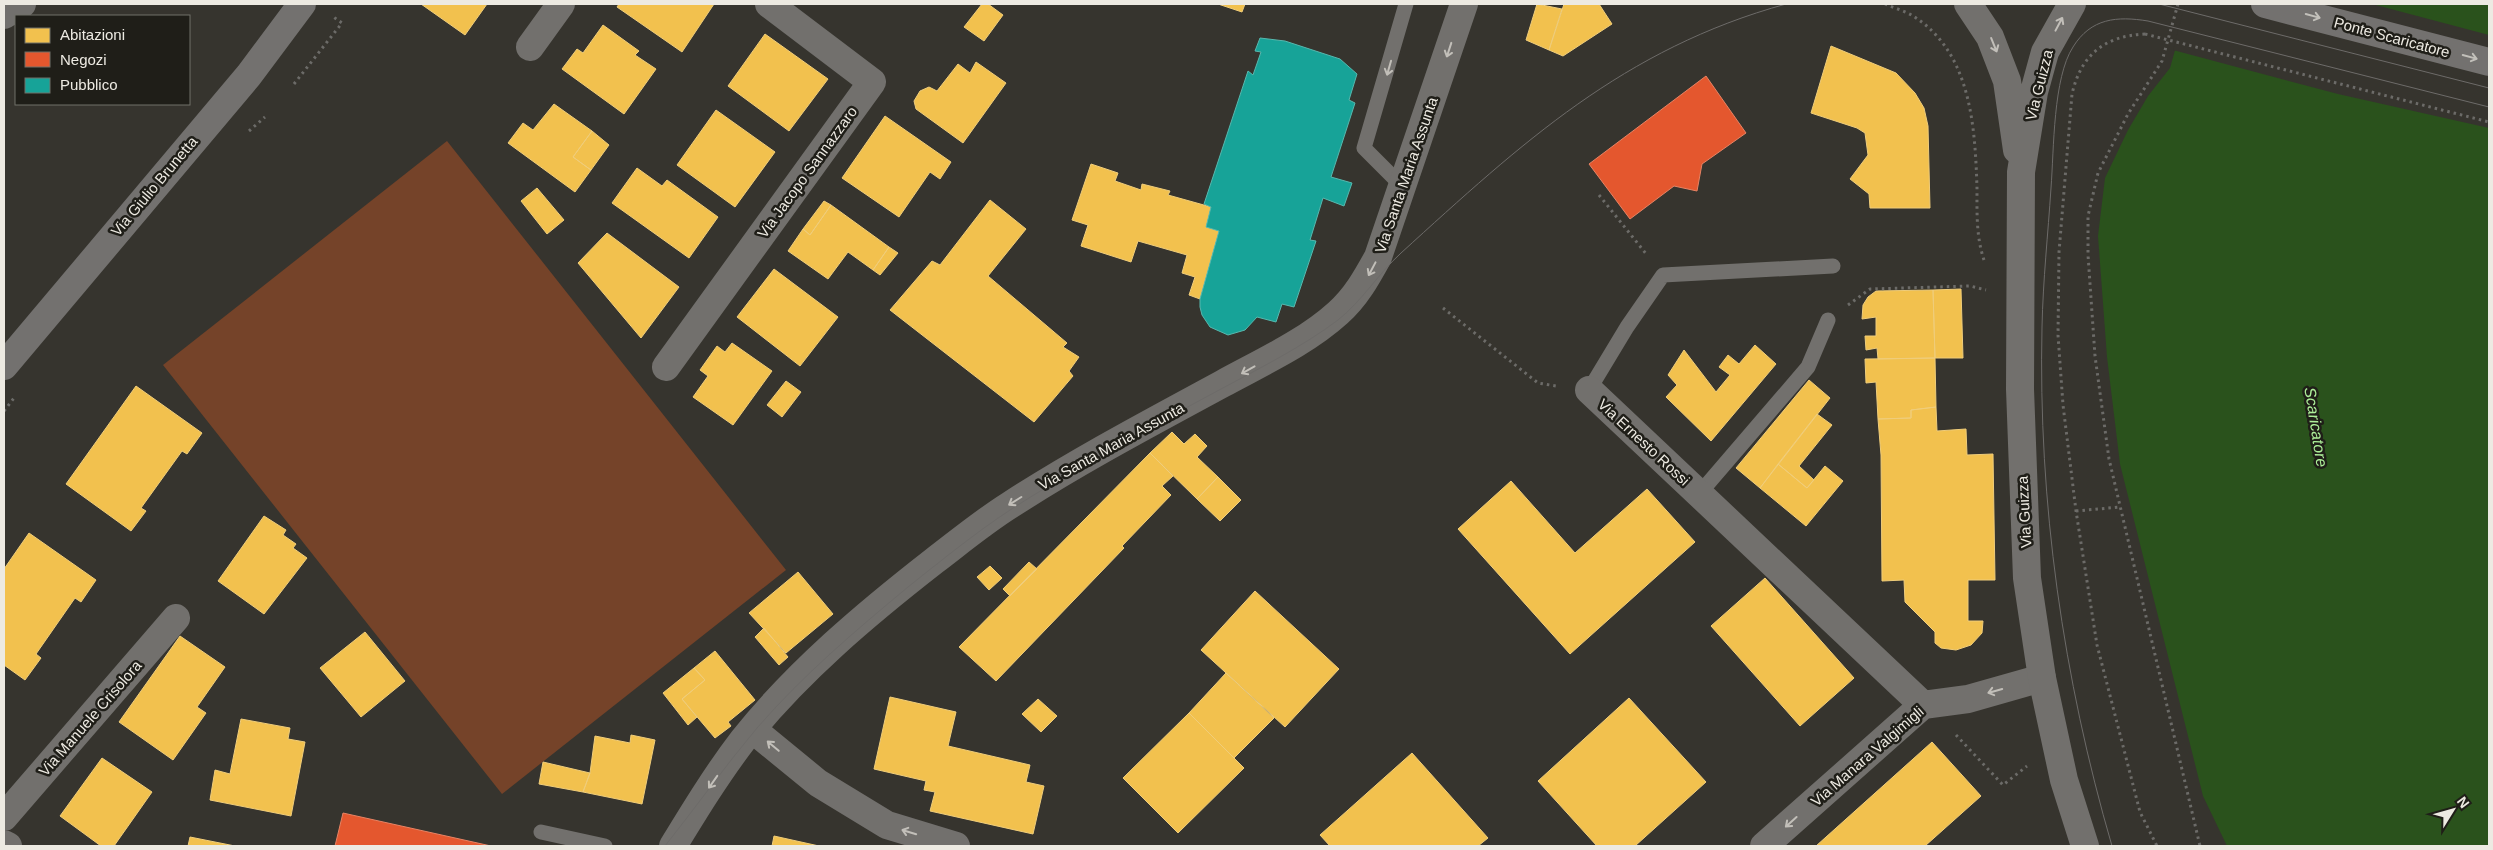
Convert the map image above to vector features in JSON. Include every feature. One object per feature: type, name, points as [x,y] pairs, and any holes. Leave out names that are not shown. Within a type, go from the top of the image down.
[{"type":"main road","name":"Ponte Scaricatore","points":[[2265,4],[2489,62]]},
{"type":"main road","name":"Via Giulio Brunetta","points":[[4,366],[249,75],[314,8]]},
{"type":"street","points":[[4,15],[22,4]]},
{"type":"street","points":[[530,47],[561,4]]},
{"type":"street","name":"Via Jacopo Sannazzaro","points":[[666,367],[872,82],[769,4]]},
{"type":"street","name":"Via Santa Maria Assunta","points":[[674,846],[701,801],[752,729],[797,679],[834,644],[898,589],[1007,506],[1111,445],[1277,354],[1336,316],[1366,281],[1378,256],[1404,187],[1464,4]]},
{"type":"street","name":"Via Guizza","points":[[1968,4],[1990,37],[2008,81],[2021,172],[2020,389],[2027,578],[2042,678],[2064,780],[2085,846]]},
{"type":"street","name":"Via Guizza","points":[[2021,172],[2034,92],[2044,52],[2072,4]]},
{"type":"street","name":"Via Ernesto Rossi","points":[[1589,390],[1923,705]]},
{"type":"street","name":"Via Manuele Crisolora","points":[[4,818],[176,618]]},
{"type":"street","name":"Via Manara Valgimigli","points":[[1764,846],[1923,705],[1968,699],[2042,678]]},
{"type":"street","points":[[752,729],[818,783],[887,825],[956,846]]},
{"type":"street","points":[[4,844],[8,846]]},
{"type":"lane","points":[[1404,187],[1364,148],[1406,4]]},
{"type":"lane","name":"Via Ernesto Rossi","points":[[1589,390],[1627,327],[1663,275],[1833,266]]},
{"type":"lane","points":[[1699,494],[1808,367],[1828,320]]},
{"type":"lane","points":[[542,832],[605,846]]},
{"type":"path","points":[[1885,4],[1913,16],[1939,36],[1954,58],[1965,84],[1976,152],[1978,244],[1985,263]]},
{"type":"path","points":[[2178,4],[2162,61],[2128,114],[2098,174],[2088,216],[2095,356],[2109,459],[2200,846]]},
{"type":"path","points":[[294,84],[342,24],[314,8]]},
{"type":"path","points":[[2157,846],[2140,812],[2097,645],[2076,511],[2063,406],[2058,335],[2059,252],[2072,94],[2080,67],[2096,51],[2120,37],[2144,34],[2489,122]]},
{"type":"path","points":[[1598,195],[1631,235]]},
{"type":"path","points":[[1828,320],[1870,289],[1970,286],[1995,292]]},
{"type":"path","points":[[1443,308],[1538,383],[1589,390]]},
{"type":"path","points":[[2076,511],[2120,508]]},
{"type":"path","points":[[1953,732],[2003,785],[2033,762]]},
{"type":"shaded area","points":[[447,141],[786,570],[502,794],[163,365]]},
{"type":"water","name":"Scaricatore","points":[[2188,4],[2489,4],[2489,846],[2227,846],[2203,796],[2120,464],[2107,357],[2098,236],[2105,178],[2128,130],[2148,96],[2170,68]]},
{"type":"pier","points":[[2185,4],[2372,4],[2489,35],[2489,128],[2338,94],[2173,50]]},
{"type":"building: Abitazioni","points":[[421,4],[487,4],[465,35]]},
{"type":"building: Abitazioni","points":[[619,4],[714,4],[682,52],[617,7]]},
{"type":"building: Abitazioni","points":[[982,4],[988,4],[1003,15],[984,41],[964,27]]},
{"type":"building: Abitazioni","points":[[1218,4],[1245,4],[1242,12]]},
{"type":"building: Abitazioni","points":[[1537,4],[1562,9],[1549,50],[1526,40]]},
{"type":"building: Abitazioni","points":[[1564,4],[1599,4],[1612,24],[1563,56],[1549,50]]},
{"type":"building: Abitazioni","points":[[603,25],[639,51],[635,55],[656,69],[624,114],[562,69],[577,49],[583,53]]},
{"type":"building: Abitazioni","points":[[765,34],[828,79],[789,131],[728,86]]},
{"type":"building: Abitazioni","points":[[1831,46],[1896,73],[1915,93],[1924,108],[1928,126],[1930,208],[1870,208],[1869,194],[1850,179],[1868,155],[1865,133],[1857,128],[1811,113]]},
{"type":"building: Abitazioni","points":[[976,62],[1006,83],[963,143],[916,109],[914,101],[920,91],[929,87],[937,91],[958,64],[970,73]]},
{"type":"building: Abitazioni","points":[[554,104],[592,131],[573,157],[591,170],[575,192],[508,143],[523,123],[533,130]]},
{"type":"building: Abitazioni","points":[[716,110],[775,152],[735,207],[677,165]]},
{"type":"building: Abitazioni","points":[[885,116],[951,162],[940,179],[930,172],[899,217],[842,178]]},
{"type":"building: Abitazioni","points":[[592,131],[609,145],[591,170],[573,157]]},
{"type":"building: Abitazioni","points":[[1091,164],[1118,173],[1115,181],[1141,190],[1142,184],[1170,191],[1168,195],[1211,207],[1206,227],[1219,231],[1200,299],[1189,295],[1195,277],[1182,273],[1187,255],[1138,241],[1131,262],[1081,246],[1088,225],[1072,220]]},
{"type":"building: Abitazioni","points":[[637,168],[662,186],[667,180],[718,217],[689,258],[612,203]]},
{"type":"building: Abitazioni","points":[[537,188],[564,220],[547,234],[521,201]]},
{"type":"building: Abitazioni","points":[[990,200],[1026,229],[988,276],[1067,343],[1063,347],[1079,357],[1069,371],[1073,376],[1034,422],[890,310],[932,261],[940,265]]},
{"type":"building: Abitazioni","points":[[824,201],[831,205],[810,235],[803,229]]},
{"type":"building: Abitazioni","points":[[831,205],[889,247],[873,270],[848,252],[828,279],[788,251],[803,229],[810,235]]},
{"type":"building: Abitazioni","points":[[607,233],[679,287],[641,338],[578,263]]},
{"type":"building: Abitazioni","points":[[889,247],[898,253],[880,275],[873,270]]},
{"type":"building: Abitazioni","points":[[774,269],[838,317],[800,366],[737,317]]},
{"type":"building: Abitazioni","points":[[1961,289],[1963,358],[1935,358],[1933,290]]},
{"type":"building: Abitazioni","points":[[1933,290],[1935,358],[1878,359],[1877,348],[1866,350],[1865,336],[1876,336],[1876,317],[1862,319],[1863,305],[1868,297],[1876,291]]},
{"type":"building: Abitazioni","points":[[732,343],[772,371],[733,425],[693,397],[708,376],[700,370],[717,346],[725,352]]},
{"type":"building: Abitazioni","points":[[1755,345],[1776,364],[1711,441],[1666,397],[1677,385],[1668,375],[1684,350],[1716,392],[1730,375],[1719,367],[1728,355],[1739,364]]},
{"type":"building: Abitazioni","points":[[1935,358],[1936,407],[1911,410],[1911,418],[1878,419],[1876,382],[1866,383],[1865,359]]},
{"type":"building: Abitazioni","points":[[1809,380],[1830,398],[1760,488],[1736,468]]},
{"type":"building: Abitazioni","points":[[786,381],[801,392],[782,417],[767,405]]},
{"type":"building: Abitazioni","points":[[136,386],[202,433],[187,454],[182,451],[141,508],[146,511],[131,531],[66,484]]},
{"type":"building: Abitazioni","points":[[1936,407],[1937,431],[1966,429],[1967,455],[1993,454],[1995,580],[1968,580],[1968,621],[1983,621],[1982,633],[1971,645],[1956,650],[1941,648],[1935,643],[1935,632],[1905,602],[1904,580],[1882,581],[1881,455],[1878,419],[1911,418],[1911,410]]},
{"type":"building: Abitazioni","points":[[1817,414],[1832,425],[1799,466],[1814,480],[1807,488],[1778,464]]},
{"type":"building: Abitazioni","points":[[1172,432],[1184,444],[1195,434],[1207,446],[1197,457],[1218,477],[1197,499],[1150,453]]},
{"type":"building: Abitazioni","points":[[1150,453],[1173,476],[1162,486],[1171,495],[1122,546],[1124,548],[996,681],[959,647]]},
{"type":"building: Abitazioni","points":[[1778,464],[1807,488],[1825,466],[1843,481],[1806,526],[1760,488]]},
{"type":"building: Abitazioni","points":[[1218,477],[1241,500],[1220,521],[1197,499]]},
{"type":"building: Abitazioni","points":[[1511,481],[1575,553],[1647,489],[1695,542],[1570,654],[1458,529]]},
{"type":"building: Abitazioni","points":[[264,516],[286,530],[283,535],[296,544],[293,548],[307,558],[264,614],[218,581]]},
{"type":"building: Abitazioni","points":[[29,533],[96,580],[81,602],[75,598],[36,654],[41,658],[25,680],[4,665],[4,569]]},
{"type":"building: Abitazioni","points":[[1029,562],[1037,569],[1010,596],[1003,589]]},
{"type":"building: Abitazioni","points":[[990,566],[1002,578],[989,590],[977,577]]},
{"type":"building: Abitazioni","points":[[798,572],[833,614],[786,653],[749,613]]},
{"type":"building: Abitazioni","points":[[1765,578],[1854,678],[1800,726],[1711,626]]},
{"type":"building: Abitazioni","points":[[1255,591],[1339,669],[1285,727],[1201,650]]},
{"type":"building: Abitazioni","points":[[764,628],[788,657],[779,665],[755,637]]},
{"type":"building: Abitazioni","points":[[365,632],[405,681],[361,717],[320,668]]},
{"type":"building: Abitazioni","points":[[180,636],[225,667],[197,707],[206,713],[173,760],[119,722]]},
{"type":"building: Abitazioni","points":[[715,651],[755,700],[728,722],[731,726],[715,738],[682,699],[705,680],[694,668]]},
{"type":"building: Abitazioni","points":[[694,668],[705,680],[682,699],[697,717],[688,725],[663,693]]},
{"type":"building: Abitazioni","points":[[1226,673],[1274,718],[1234,758],[1189,713]]},
{"type":"building: Abitazioni","points":[[890,697],[956,712],[948,746],[1030,765],[1026,782],[1044,786],[1033,834],[930,811],[935,792],[924,790],[926,781],[874,769]]},
{"type":"building: Abitazioni","points":[[1629,698],[1706,782],[1635,846],[1597,846],[1538,781]]},
{"type":"building: Abitazioni","points":[[1038,699],[1057,716],[1041,732],[1022,714]]},
{"type":"building: Abitazioni","points":[[1189,713],[1244,768],[1178,833],[1123,778]]},
{"type":"building: Abitazioni","points":[[241,719],[290,728],[288,739],[305,742],[291,816],[210,800],[215,770],[230,774]]},
{"type":"building: Abitazioni","points":[[631,735],[655,740],[642,804],[583,792],[590,773],[595,736],[630,743]]},
{"type":"building: Abitazioni","points":[[1932,742],[1981,796],[1925,846],[1816,846]]},
{"type":"building: Abitazioni","points":[[1412,753],[1488,838],[1478,846],[1330,846],[1320,835]]},
{"type":"building: Abitazioni","points":[[102,758],[152,792],[114,846],[101,846],[60,816]]},
{"type":"building: Abitazioni","points":[[543,762],[590,773],[583,792],[539,784]]},
{"type":"building: Abitazioni","points":[[774,836],[819,846],[772,846]]},
{"type":"building: Abitazioni","points":[[190,837],[235,846],[188,846]]},
{"type":"building: Negozi","points":[[1706,76],[1746,133],[1702,164],[1697,191],[1674,186],[1630,219],[1589,164]]},
{"type":"building: Negozi","points":[[343,813],[491,846],[335,846]]},
{"type":"building: Pubblico","points":[[1260,38],[1285,41],[1340,59],[1357,74],[1349,100],[1355,103],[1331,177],[1352,183],[1344,206],[1323,198],[1310,240],[1316,241],[1294,307],[1282,304],[1276,322],[1257,317],[1245,330],[1228,335],[1210,327],[1202,315],[1200,307],[1200,299],[1219,231],[1206,227],[1211,207],[1204,204],[1248,71],[1253,75],[1261,52],[1255,51]]},
{"type":"tram line","points":[[665,846],[745,742],[793,690],[869,620],[967,541],[1013,508],[1076,469],[1281,357],[1338,320],[1347,313],[1393,261],[1489,174],[1578,104],[1624,74],[1674,46],[1728,23],[1786,4]]},
{"type":"tram line","points":[[2159,4],[2489,88]]},
{"type":"tram line","points":[[2112,846],[2095,783],[2067,654],[2049,524],[2044,458],[2042,393],[2043,292],[2054,134],[2058,95],[2066,60],[2080,37],[2096,25],[2115,19],[2137,19],[2489,107]]}]
